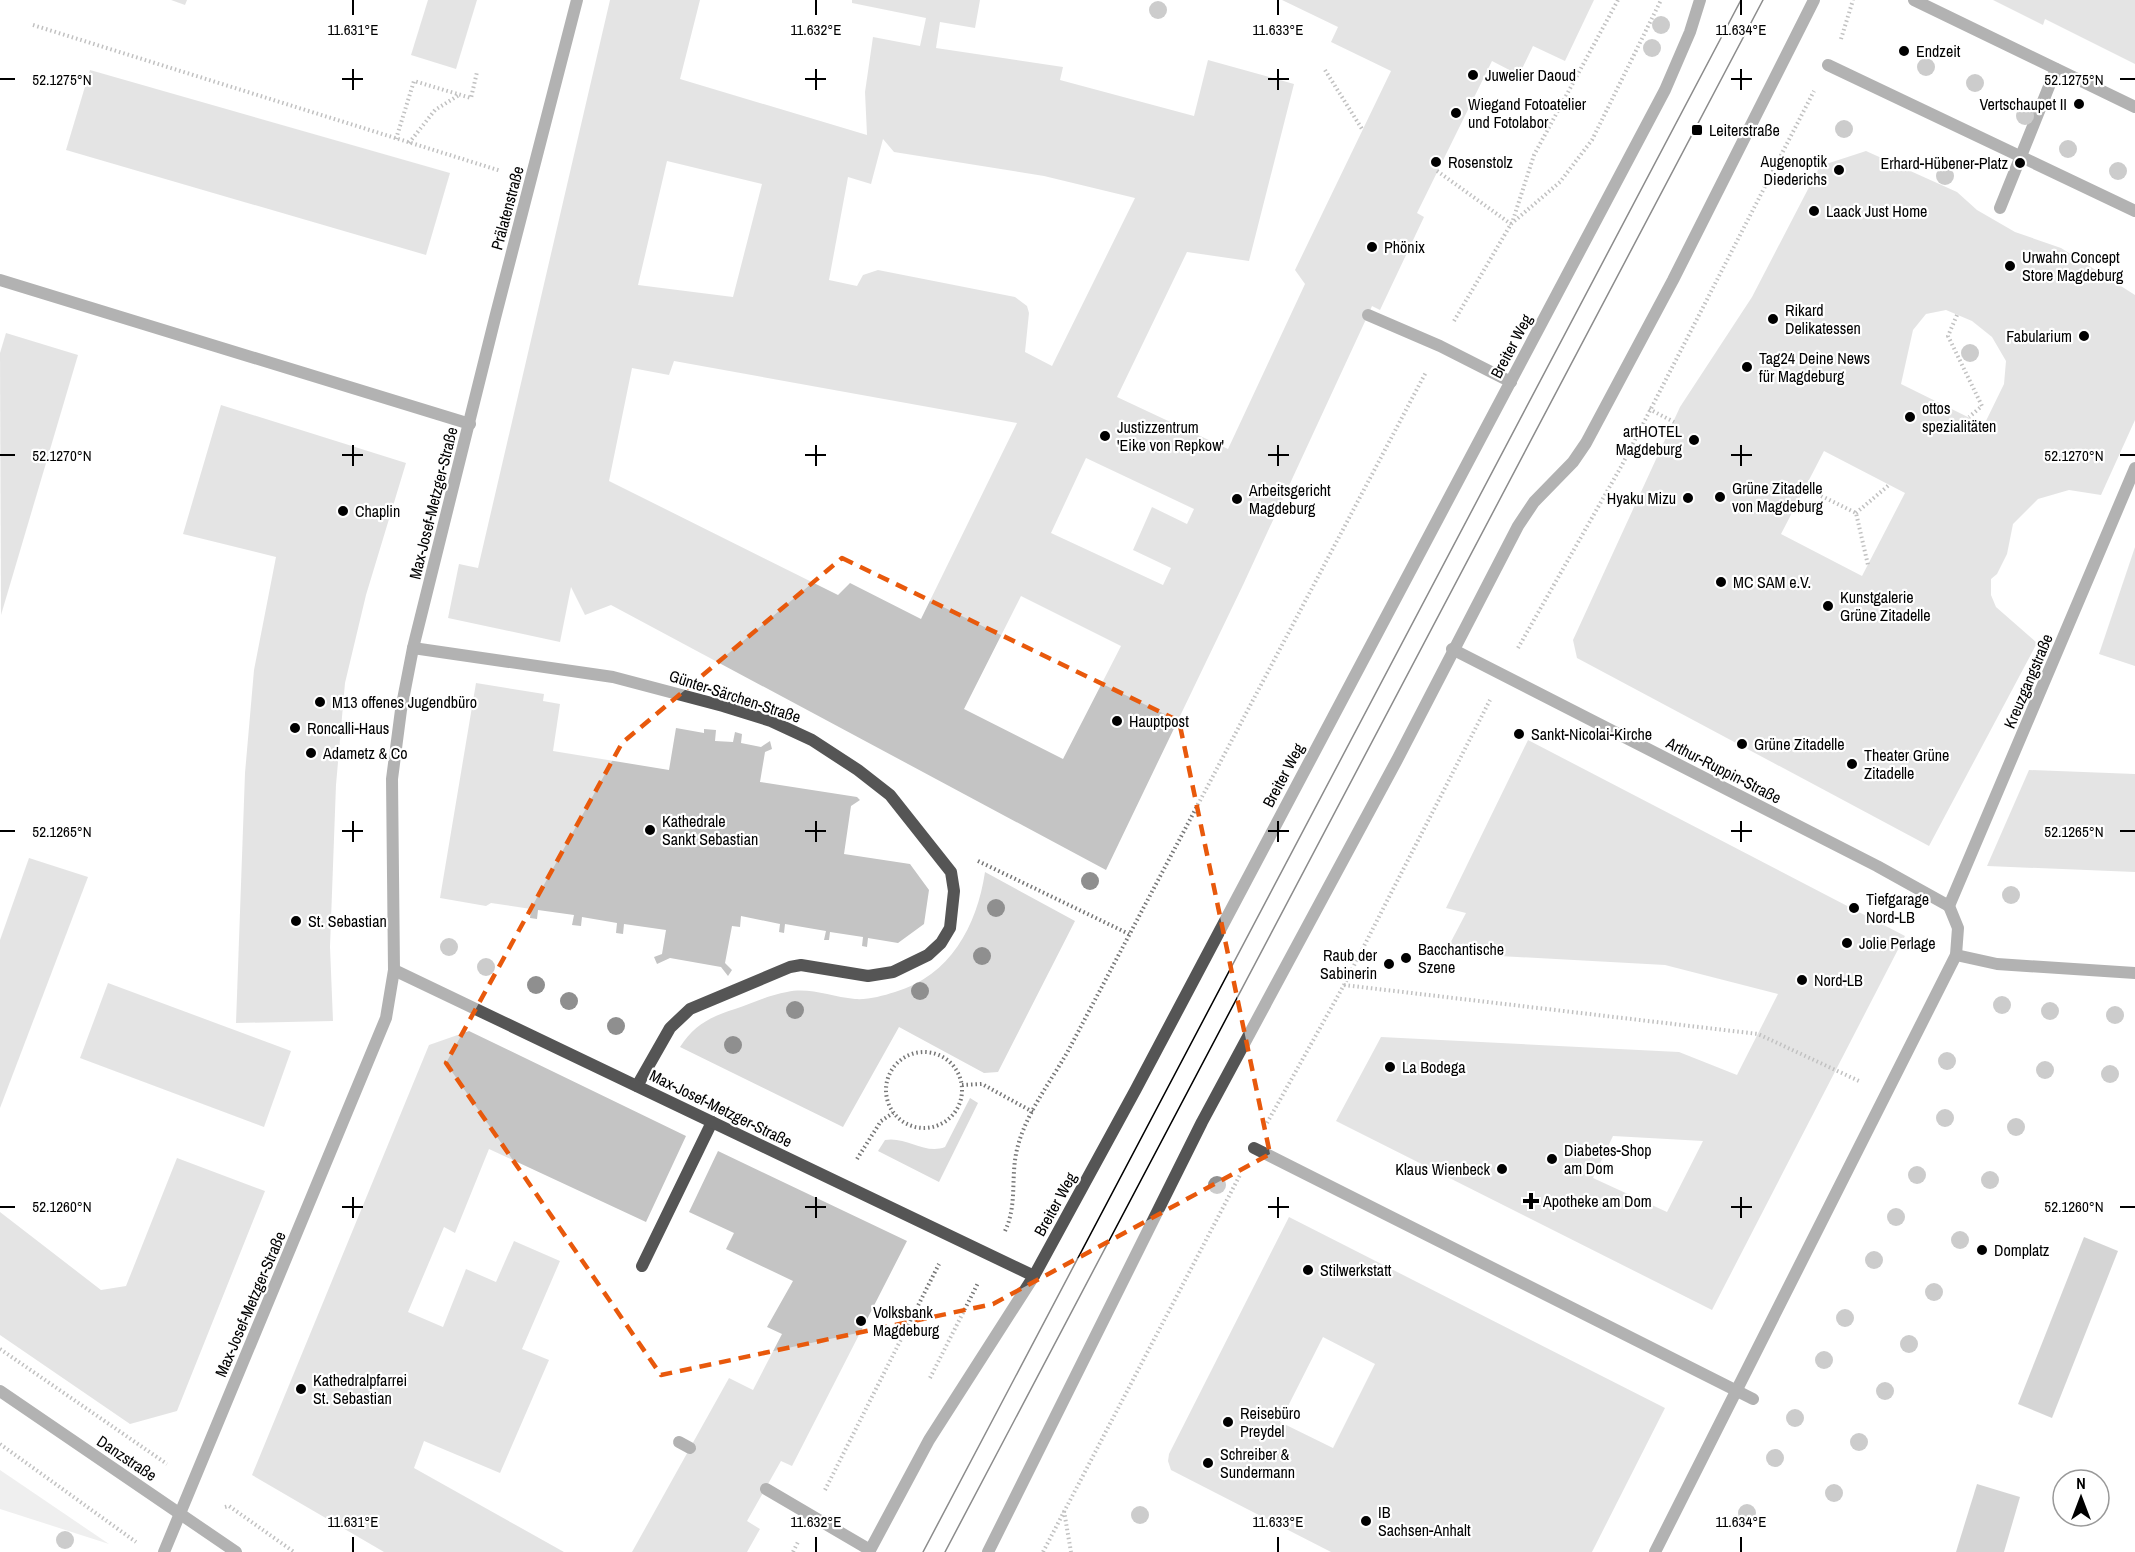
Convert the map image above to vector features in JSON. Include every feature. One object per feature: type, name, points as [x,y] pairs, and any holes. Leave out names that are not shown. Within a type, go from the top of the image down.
[{"type":"street","name":"Prälatenstraße","points":[[470,424],[577,0]]},
{"type":"street","name":"Breiter Weg","points":[[870,1551],[929,1440],[1034,1276],[1512,382],[1665,90],[1686,42],[1700,0]]},
{"type":"street","points":[[988,1552],[1202,1122],[1398,758],[1452,649],[1518,526],[1534,502],[1573,462],[1586,443],[1678,270],[1814,0]]},
{"type":"street","points":[[1914,0],[2135,107]]},
{"type":"street","points":[[1828,65],[2135,211]]},
{"type":"street","points":[[2000,208],[2056,69]]},
{"type":"street","name":"Max-Josef-Metzger-Straße","points":[[0,280],[470,424],[413,648],[395,744],[392,779],[394,970],[381,1035],[164,1552]]},
{"type":"street","points":[[1368,315],[1440,346],[1512,382]]},
{"type":"street","name":"Kreuzgangstraße","points":[[1949,906],[2135,468]]},
{"type":"street","name":"Günter-Särchen-Straße","points":[[413,648],[613,677],[674,691],[792,730],[858,770],[890,795],[951,872],[954,891],[950,928],[941,943],[928,955],[902,969],[868,976],[801,965],[790,967],[707,1000],[690,1010],[670,1028],[637,1086]]},
{"type":"street","name":"Arthur-Ruppin-Straße","points":[[1452,649],[1877,866],[1949,906]]},
{"type":"street","points":[[1655,1552],[1956,955],[1958,928],[1949,906]]},
{"type":"street","points":[[1956,955],[1997,964],[2135,973]]},
{"type":"street","name":"Max-Josef-Metzger-Straße","points":[[394,970],[1034,1276]]},
{"type":"street","points":[[642,1266],[712,1122]]},
{"type":"street","points":[[1254,1148],[1754,1399]]},
{"type":"street","name":"Danzstraße","points":[[0,1391],[236,1552]]},
{"type":"street","points":[[766,1489],[870,1551]]},
{"type":"path","name":"Breiter Weg","points":[[1004,1233],[1012,1215],[1016,1155],[1025,1125],[1440,346],[1512,224],[1534,155],[1617,0]]},
{"type":"path","name":"Breiter Weg","points":[[1512,224],[1560,182],[1592,140],[1661,0]]},
{"type":"path","points":[[1043,1552],[1254,1148],[1344,985],[1503,675],[1622,465],[1844,34],[1853,0]]},
{"type":"path","points":[[33,25],[531,180]]},
{"type":"path","points":[[1326,70],[1362,129]]},
{"type":"path","points":[[396,139],[414,81],[471,98],[477,72]]},
{"type":"path","points":[[409,143],[435,110],[459,94]]},
{"type":"path","points":[[1437,171],[1512,224]]},
{"type":"path","points":[[1957,315],[1948,336],[1982,406],[1969,417]]},
{"type":"path","points":[[1649,410],[1674,422]]},
{"type":"path","points":[[1856,513],[1889,485]]},
{"type":"path","points":[[1805,488],[1856,513]]},
{"type":"path","points":[[1856,513],[1868,565]]},
{"type":"path","points":[[974,859],[1129,933]]},
{"type":"path","points":[[1344,985],[1758,1034],[1885,1093]]},
{"type":"path","points":[[914,1053],[940,1055],[951,1063],[962,1085],[962,1098],[957,1110],[938,1127],[913,1127],[902,1122],[893,1113],[887,1103],[887,1078],[893,1067],[914,1053]]},
{"type":"path","points":[[962,1085],[982,1084],[1033,1112]]},
{"type":"path","points":[[843,1185],[881,1121],[893,1113]]},
{"type":"path","points":[[793,1552],[953,1236]]},
{"type":"path","name":"Danzstraße","points":[[0,1349],[167,1464]]},
{"type":"path","points":[[0,1444],[139,1544]]},
{"type":"path","points":[[229,1506],[294,1552]]},
{"type":"path","points":[[1064,1510],[1071,1552]]},
{"type":"highlighted area","points":[[842,558],[1179,721],[1270,1154],[993,1304],[661,1375],[446,1063],[622,743]]},
{"type":"shaded area","points":[[985,872],[1075,921],[998,1072],[984,1073],[899,1027],[843,1127],[680,1047],[697,1027],[710,1019],[774,995],[804,991],[865,999],[914,984],[931,974],[958,946],[975,911]]},
{"type":"shaded area","points":[[970,1098],[978,1103],[939,1182],[878,1151],[885,1140],[893,1139],[930,1149],[945,1147]]},
{"type":"shaded area","points":[[2084,1237],[2118,1251],[2052,1418],[2018,1404]]},
{"type":"shaded area","points":[[0,1470],[109,1544],[0,1509]]},
{"type":"shaded area","points":[[1977,1484],[2020,1497],[2004,1552],[1956,1552]]},
{"type":"building","points":[[171,0],[187,0],[185,5]]},
{"type":"building","points":[[428,0],[477,0],[456,69],[411,55]]},
{"type":"building","name":"Justizzentrum 'Eike von Repkow'","points":[[610,0],[700,0],[680,79],[867,135],[865,92],[873,37],[920,46],[926,18],[852,3],[852,0],[980,0],[975,28],[940,22],[936,48],[1063,67],[1060,80],[1194,116],[1208,60],[1294,84],[1249,261],[1187,252],[1117,397],[1228,449],[1305,284],[1295,270],[1391,71],[1331,42],[1338,27],[1282,0],[1594,0],[1565,61],[1533,46],[1519,75],[1492,61],[1417,213],[1424,217],[1380,310],[1372,306],[1243,585],[1106,870],[611,605],[585,615],[571,587],[560,642],[448,618],[459,564],[478,568]],"holes":[[[883,139],[894,152],[1044,176],[1135,198],[1052,366],[1025,352],[1029,313],[1027,306],[1015,297],[878,270],[863,275],[857,286],[829,280],[848,177],[871,184]],[[667,161],[762,184],[733,297],[638,285]],[[674,361],[1017,423],[921,619],[850,583],[838,595],[609,481],[632,368],[669,375]],[[1086,458],[1194,509],[1187,524],[1152,507],[1133,550],[1171,568],[1163,585],[1051,533]],[[1021,596],[1121,646],[1063,759],[964,709]]]},
{"type":"building","points":[[1993,0],[2135,0],[2135,64],[2045,19],[2043,25]]},
{"type":"building","points":[[90,70],[450,173],[426,255],[66,150]]},
{"type":"building","name":"Grüne Zitadelle von Magdeburg","points":[[1866,151],[1957,192],[1977,210],[2015,232],[2061,248],[2135,295],[2135,420],[2101,495],[2069,490],[2038,499],[2013,524],[2007,554],[1997,574],[1991,579],[1991,595],[1996,607],[2037,643],[1929,846],[1577,658],[1573,640],[1680,407],[1752,297],[1820,166]],"holes":[[[1946,310],[1972,321],[1992,337],[2006,361],[2004,384],[1984,425],[1901,384],[1913,330],[1926,314]],[[1824,451],[1905,493],[1862,576],[1781,534]]]},
{"type":"building","points":[[6,333],[78,355],[1,615],[0,353]]},
{"type":"building","name":"Roncalli-Haus","points":[[221,405],[406,463],[366,595],[345,683],[336,785],[330,947],[333,1021],[236,1023],[245,773],[254,670],[276,557],[183,534]]},
{"type":"building","points":[[2135,547],[2135,666],[2099,654]]},
{"type":"building","name":"Kathedrale Sankt Sebastian","points":[[476,683],[544,694],[543,701],[560,704],[553,751],[669,770],[676,728],[704,733],[704,729],[716,730],[715,741],[733,742],[735,732],[742,734],[741,743],[761,747],[770,741],[772,749],[765,752],[760,782],[857,797],[860,800],[851,806],[844,854],[910,864],[929,890],[924,924],[898,943],[868,938],[867,947],[862,946],[863,937],[830,932],[829,940],[824,940],[826,931],[785,924],[784,933],[779,932],[780,924],[741,916],[740,927],[732,926],[725,963],[732,970],[728,976],[721,967],[670,958],[657,964],[654,957],[662,954],[666,930],[624,924],[623,934],[616,933],[617,923],[582,917],[581,926],[572,925],[574,915],[538,910],[537,919],[530,918],[531,909],[491,903],[486,906],[440,898]]},
{"type":"building","points":[[1528,740],[1905,936],[1712,1310],[1336,1121],[1381,1037],[1679,1052],[1737,1075],[1778,994],[1665,965],[1445,953],[1466,913],[1446,908]],"holes":[[[1613,1136],[1703,1141],[1667,1212],[1593,1178]]]},
{"type":"building","points":[[2029,770],[2135,774],[2135,872],[1987,866]]},
{"type":"building","points":[[29,858],[88,877],[0,1108],[0,940]]},
{"type":"building","points":[[108,983],[291,1051],[264,1127],[80,1058]]},
{"type":"building","points":[[469,1031],[686,1136],[646,1222],[489,1149],[455,1233],[444,1227],[408,1312],[443,1327],[466,1269],[496,1282],[514,1241],[560,1261],[522,1349],[549,1360],[500,1473],[424,1441],[414,1468],[564,1552],[384,1552],[252,1475],[429,1045]]},
{"type":"building","points":[[718,1151],[907,1241],[792,1466],[781,1461],[747,1521],[760,1529],[747,1552],[632,1552],[729,1378],[753,1390],[782,1334],[767,1327],[793,1281],[726,1249],[734,1233],[689,1212]]},
{"type":"building","points":[[177,1158],[265,1191],[177,1411],[130,1424],[0,1335],[0,1212],[101,1290],[126,1286]]},
{"type":"building","points":[[1289,1217],[1665,1408],[1592,1552],[1331,1552],[1171,1470],[1168,1461],[1169,1454]],"holes":[[[1323,1337],[1375,1364],[1333,1448],[1280,1422]]]},
{"type":"tram line","points":[[923,1552],[1741,0]]},
{"type":"tram line","points":[[945,1552],[1763,0]]},
{"type":"place","name":"Endzeit","points":[[1904,51]]},
{"type":"place","name":"Juwelier Daoud","points":[[1473,75]]},
{"type":"place","name":"Vertschaupet II","points":[[2079,104]]},
{"type":"place","name":"Wiegand Fotoatelier und Fotolabor","points":[[1456,113]]},
{"type":"place","name":"Leiterstraße","points":[[1697,130]]},
{"type":"place","name":"Rosenstolz","points":[[1436,162]]},
{"type":"place","name":"Erhard-Hübener-Platz","points":[[2020,163]]},
{"type":"place","name":"Augenoptik Diederichs","points":[[1839,170]]},
{"type":"place","name":"Laack Just Home","points":[[1814,211]]},
{"type":"place","name":"Phönix","points":[[1372,247]]},
{"type":"place","name":"Urwahn Concept Store Magdeburg","points":[[2010,266]]},
{"type":"place","name":"Rikard Delikatessen","points":[[1773,319]]},
{"type":"place","name":"Fabularium","points":[[2084,336]]},
{"type":"place","name":"Tag24 Deine News für Magdeburg","points":[[1747,367]]},
{"type":"place","name":"ottos spezialitäten","points":[[1910,417]]},
{"type":"place","name":"Justizzentrum 'Eike von Repkow'","points":[[1105,436]]},
{"type":"place","name":"artHOTEL Magdeburg","points":[[1694,440]]},
{"type":"place","name":"Grüne Zitadelle von Magdeburg","points":[[1720,497]]},
{"type":"place","name":"Hyaku Mizu","points":[[1688,498]]},
{"type":"place","name":"Arbeitsgericht Magdeburg","points":[[1237,499]]},
{"type":"place","name":"Chaplin","points":[[343,511]]},
{"type":"place","name":"MC SAM e.V.","points":[[1721,582]]},
{"type":"place","name":"Kunstgalerie Grüne Zitadelle","points":[[1828,606]]},
{"type":"place","name":"M13 offenes Jugendbüro","points":[[320,702]]},
{"type":"place","name":"Hauptpost","points":[[1117,721]]},
{"type":"place","name":"Roncalli-Haus","points":[[295,728]]},
{"type":"place","name":"Sankt-Nicolai-Kirche","points":[[1519,734]]},
{"type":"place","name":"Grüne Zitadelle","points":[[1742,744]]},
{"type":"place","name":"Adametz & Co","points":[[311,753]]},
{"type":"place","name":"Theater Grüne Zitadelle","points":[[1852,764]]},
{"type":"place","name":"Kathedrale Sankt Sebastian","points":[[650,830]]},
{"type":"place","name":"Tiefgarage Nord-LB","points":[[1854,908]]},
{"type":"place","name":"St. Sebastian","points":[[296,921]]},
{"type":"place","name":"Jolie Perlage","points":[[1847,943]]},
{"type":"place","name":"Bacchantische Szene","points":[[1406,958]]},
{"type":"place","name":"Raub der Sabinerin","points":[[1389,964]]},
{"type":"place","name":"Nord-LB","points":[[1802,980]]},
{"type":"place","name":"La Bodega","points":[[1390,1067]]},
{"type":"place","name":"Diabetes-Shop am Dom","points":[[1552,1159]]},
{"type":"place","name":"Klaus Wienbeck","points":[[1502,1169]]},
{"type":"place","name":"Apotheke am Dom","points":[[1531,1201]]},
{"type":"place","name":"Domplatz","points":[[1982,1250]]},
{"type":"place","name":"Stilwerkstatt","points":[[1308,1270]]},
{"type":"place","name":"Volksbank Magdeburg","points":[[861,1321]]},
{"type":"place","name":"Kathedralpfarrei St. Sebastian","points":[[301,1389]]},
{"type":"place","name":"Reisebüro Preydel","points":[[1228,1422]]},
{"type":"place","name":"Schreiber & Sundermann","points":[[1208,1463]]},
{"type":"place","name":"IB Sachsen-Anhalt","points":[[1366,1521]]}]
